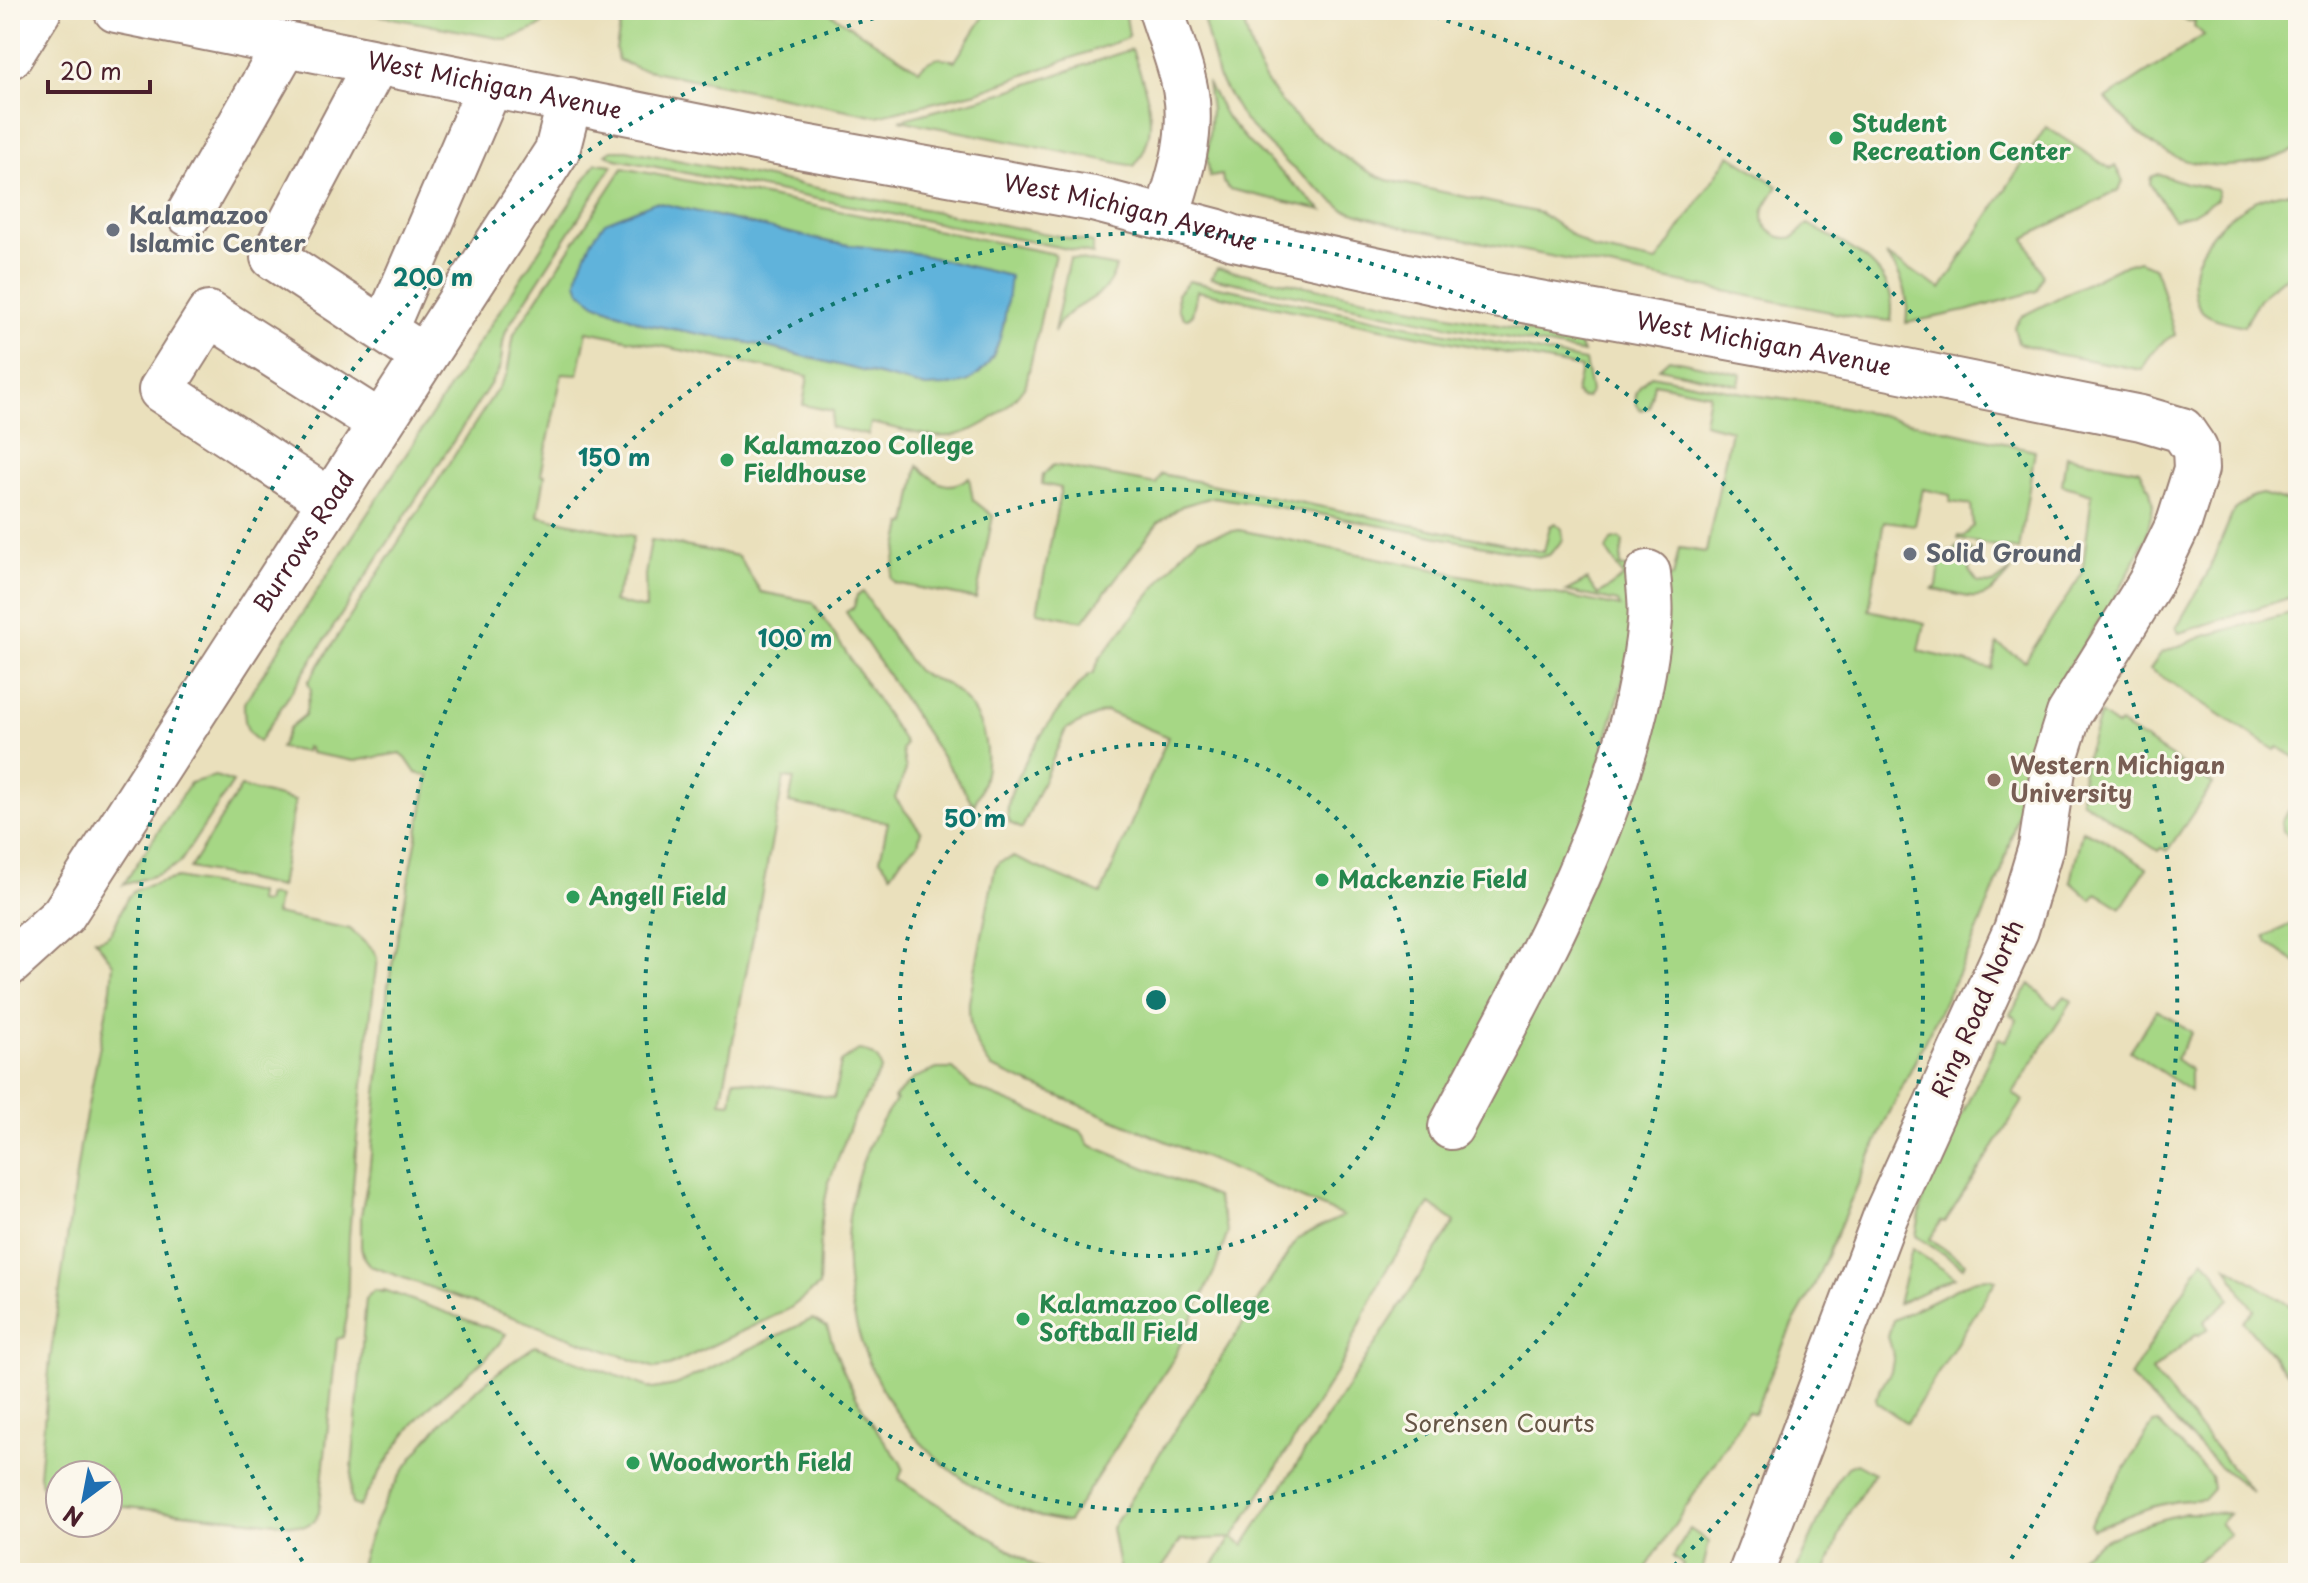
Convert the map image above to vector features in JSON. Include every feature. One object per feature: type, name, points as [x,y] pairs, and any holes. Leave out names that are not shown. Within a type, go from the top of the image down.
[{"type":"street","points":[[10,56],[39,10]]},
{"type":"street","name":"West Michigan Avenue","points":[[116,10],[760,139],[1093,199],[1234,238],[1484,293],[2141,418],[2182,430],[2195,449]]},
{"type":"street","points":[[1161,10],[1186,90],[1188,126],[1178,181],[1166,218]]},
{"type":"street","points":[[189,214],[286,44]]},
{"type":"street","points":[[376,63],[273,257],[423,356]]},
{"type":"street","points":[[385,329],[490,86]]},
{"type":"street","name":"Burrows Road","points":[[11,959],[63,915],[557,151],[570,100]]},
{"type":"street","points":[[330,501],[161,390],[209,314],[380,423]]},
{"type":"street","name":"Ring Road North","points":[[1751,1573],[1886,1215],[2016,930],[2041,847],[2055,758],[2069,714],[2150,583],[2179,523],[2196,469],[2195,449]]},
{"type":"street","points":[[1451,1127],[1534,969],[1599,825],[1632,725],[1651,619],[1648,573]]},
{"type":"green space","points":[[351,10],[559,10],[537,28],[508,40]]},
{"type":"green space","points":[[623,10],[825,10],[919,70],[935,59],[955,61],[988,10],[1125,10],[1129,35],[977,92],[877,116],[637,68],[618,60],[616,49]]},
{"type":"green space","points":[[1201,10],[1242,10],[1254,56],[1276,95],[1303,124],[1355,164],[1387,180],[1540,213],[1593,249],[1657,262],[1730,155],[1778,186],[1764,210],[1764,223],[1771,232],[1782,237],[1794,237],[1808,224],[1868,260],[1887,286],[1892,302],[1891,321],[1860,318],[1399,226],[1344,209],[1290,166],[1243,119],[1218,77]]},
{"type":"green space","points":[[2171,10],[2298,10],[2298,149],[2245,164],[2226,166],[2190,162],[2148,141],[2106,99],[2204,35],[2194,26],[2195,21],[2188,21]]},
{"type":"green space","points":[[1132,49],[1146,93],[1150,124],[1143,152],[1134,166],[900,120],[1002,93]]},
{"type":"green space","points":[[1207,82],[1227,118],[1249,143],[1322,210],[1229,189],[1222,175],[1210,177],[1207,158],[1211,110]]},
{"type":"green space","points":[[2046,127],[2111,169],[2115,166],[2123,181],[2119,190],[2025,238],[2043,275],[2037,291],[1966,311],[1906,323],[1904,286],[1886,255],[1941,289]]},
{"type":"green space","points":[[612,150],[627,150],[1093,243],[1093,254],[616,159],[606,154]]},
{"type":"green space","points":[[596,163],[613,165],[508,327],[498,372],[259,742],[246,725],[244,703]]},
{"type":"green space","points":[[623,168],[1055,254],[1026,384],[997,415],[960,434],[932,436],[871,423],[868,435],[830,427],[833,411],[803,405],[808,376],[587,331],[578,375],[562,374],[541,474],[545,475],[538,516],[634,536],[625,573],[613,602],[646,609],[645,575],[651,540],[738,556],[761,592],[813,602],[905,743],[902,750],[906,770],[895,798],[921,831],[918,844],[902,858],[891,874],[880,859],[888,822],[789,803],[794,779],[784,778],[721,1102],[731,1103],[734,1079],[834,1098],[841,1062],[859,1050],[874,1056],[881,1070],[853,1119],[828,1185],[821,1223],[819,1286],[789,1309],[669,1366],[655,1368],[370,1266],[364,1258],[361,1215],[369,1173],[388,986],[429,776],[416,773],[400,753],[354,761],[310,753],[306,747],[305,752],[280,748],[289,728],[305,715],[311,690],[308,682],[507,374],[514,334]],"holes":[[[655,202],[834,243],[913,253],[1009,276],[1004,324],[993,356],[969,381],[926,387],[755,344],[646,324],[595,303],[580,291]]]},
{"type":"green space","points":[[2159,174],[2217,189],[2217,199],[2192,214],[2174,219],[2150,184],[2151,177]]},
{"type":"green space","points":[[2280,193],[2298,193],[2298,272],[2265,293],[2244,326],[2206,314],[2196,300],[2194,271],[2208,240],[2219,226],[2248,204]]},
{"type":"green space","points":[[1070,258],[1116,267],[1104,290],[1069,313],[1054,332]]},
{"type":"green space","points":[[2139,261],[2154,267],[2158,275],[2175,335],[2155,349],[2143,370],[2056,354],[2018,343],[2014,327],[2022,316],[2121,266]]},
{"type":"green space","points":[[1217,268],[1578,341],[1583,353],[1211,278]]},
{"type":"green space","points":[[1189,281],[1585,361],[1591,391],[1586,398],[1576,393],[1581,368],[1197,291],[1192,315],[1184,318],[1178,309],[1177,294]]},
{"type":"green space","points":[[1669,359],[1741,374],[1739,385],[1659,368]]},
{"type":"green space","name":"Sorensen Courts","points":[[1651,375],[1759,396],[1843,407],[2035,450],[2019,550],[1957,539],[1958,536],[1964,537],[1973,526],[1971,505],[1950,502],[1950,495],[1923,489],[1915,525],[1884,521],[1869,610],[1925,623],[1919,651],[1992,669],[1997,644],[2025,661],[2082,574],[2092,494],[2062,485],[2066,456],[2140,470],[2150,490],[2153,506],[2146,538],[2120,589],[2048,704],[2002,870],[1970,949],[1885,1122],[1754,1414],[1748,1411],[1643,1573],[1209,1573],[1231,1538],[1181,1540],[1159,1573],[1120,1573],[1112,1528],[1298,1238],[1343,1216],[992,1068],[977,1045],[969,1002],[995,868],[1001,861],[1013,857],[1101,894],[1168,737],[1106,711],[1066,729],[1022,829],[1010,823],[1008,809],[1012,790],[1050,722],[1079,685],[1093,674],[1100,658],[1186,549],[1199,538],[1239,530],[1620,607],[1618,602],[1566,591],[1587,580],[1598,595],[1624,577],[1606,550],[1611,540],[1620,538],[1623,542],[1620,566],[1639,570],[1641,616],[1541,974],[1660,575],[1673,577],[1679,548],[1706,552],[1731,430],[1704,423],[1709,394],[1654,383],[1649,408],[1640,410],[1636,395]],"holes":[[[1430,1204],[1455,1222],[1244,1545],[1233,1538],[1342,1363],[1383,1275]]]},
{"type":"green space","points":[[1053,465],[1156,484],[1161,474],[1544,552],[1550,526],[1555,523],[1562,529],[1563,540],[1549,555],[1541,557],[1315,513],[1213,497],[1182,506],[1158,523],[1083,621],[1037,612],[1061,488],[1042,484],[1043,475]]},
{"type":"green space","points":[[918,466],[941,484],[954,485],[969,477],[973,500],[993,516],[976,599],[895,583],[891,578],[903,524],[907,524]]},
{"type":"green space","points":[[2262,494],[2289,502],[2298,515],[2298,595],[2179,633],[2176,628],[2206,576],[2234,510]]},
{"type":"green space","points":[[1956,547],[1972,550],[1969,571],[1978,583],[1993,584],[2012,570],[1993,590],[1978,597],[1933,589],[1937,586],[1943,552],[1954,551]]},
{"type":"green space","points":[[863,592],[915,668],[923,675],[948,685],[962,697],[980,725],[985,740],[985,773],[974,805],[846,612],[854,607],[857,595]]},
{"type":"green space","points":[[2298,611],[2298,759],[2278,747],[2275,750],[2150,669],[2161,653],[2204,636]]},
{"type":"green space","points":[[2100,714],[2213,784],[2167,851],[2161,848],[2158,851],[2081,800],[2083,766]]},
{"type":"green space","points":[[215,776],[233,782],[179,864],[123,885],[190,783]]},
{"type":"green space","points":[[241,787],[295,801],[280,887],[190,868]]},
{"type":"green space","points":[[2298,796],[2298,842],[2283,831],[2282,821]]},
{"type":"green space","points":[[2082,830],[2101,838],[2147,868],[2121,908],[2097,893],[2092,900],[2071,882]]},
{"type":"green space","points":[[177,878],[258,893],[257,902],[265,903],[267,895],[278,897],[275,914],[350,929],[373,950],[377,958],[356,1148],[347,1317],[343,1337],[337,1339],[319,1513],[314,1521],[305,1526],[124,1507],[124,1459],[44,1459],[44,1490],[41,1485],[39,1475],[50,1360],[80,1146],[111,988],[113,964],[95,939],[109,935],[128,898],[136,890]]},
{"type":"green space","points":[[2298,921],[2298,964],[2268,943],[2265,936]]},
{"type":"green space","points":[[2030,984],[2055,1007],[2065,996],[2072,1001],[2013,1093],[2023,1101],[1945,1222],[1941,1221],[1930,1239],[1965,1263],[1963,1267],[1916,1236],[1924,1192],[1999,1038],[2006,1041],[2017,1019],[2010,1014]]},
{"type":"green space","points":[[2157,1010],[2192,1032],[2176,1059],[2190,1069],[2190,1091],[2130,1051]]},
{"type":"green space","name":"Kalamazoo College Softball Field","points":[[937,1069],[953,1069],[972,1087],[1081,1131],[1090,1145],[1216,1197],[1228,1232],[1215,1270],[1174,1358],[1068,1522],[1032,1514],[998,1500],[932,1454],[896,1412],[870,1364],[853,1311],[847,1257],[851,1202],[868,1149],[896,1100],[894,1098],[914,1078]]},
{"type":"green space","points":[[1912,1249],[1955,1277],[1898,1304]]},
{"type":"green space","points":[[2203,1259],[2213,1269],[2230,1299],[2204,1322],[2208,1328],[2196,1334],[2152,1371],[2252,1492],[2218,1465],[2130,1377]]},
{"type":"green space","points":[[2227,1266],[2298,1311],[2298,1386],[2243,1321],[2254,1310]]},
{"type":"green space","points":[[1976,1279],[1996,1280],[1907,1423],[1876,1402],[1891,1371],[1894,1356],[1888,1337],[1893,1320]]},
{"type":"green space","points":[[374,1290],[384,1290],[506,1334],[480,1363],[419,1417],[359,1507],[352,1504],[350,1495],[366,1298]]},
{"type":"green space","name":"Woodworth Field","points":[[812,1319],[827,1327],[840,1364],[857,1398],[900,1461],[903,1468],[899,1479],[1046,1573],[358,1573],[385,1503],[424,1443],[475,1391],[535,1346],[653,1389],[675,1385]]},
{"type":"green space","points":[[2158,1423],[2211,1476],[2213,1489],[2204,1499],[2151,1507],[2092,1529],[2090,1524],[2153,1424]]},
{"type":"green space","points":[[1856,1463],[1874,1473],[1847,1516],[1825,1573],[1795,1573],[1837,1480],[1847,1467]]},
{"type":"green space","points":[[2186,1513],[2229,1514],[2220,1523],[2230,1534],[2183,1573],[2060,1573],[2103,1541],[2151,1522]]},
{"type":"green space","points":[[1690,1529],[1709,1542],[1702,1573],[1677,1573],[1683,1565],[1673,1557]]},
{"type":"water","points":[[655,202],[834,243],[913,253],[1010,276],[1005,319],[997,348],[990,361],[970,380],[955,385],[926,387],[755,344],[646,324],[595,303],[580,291],[577,282],[592,240],[605,222]]},
{"type":"place","name":"Student Recreation Center","points":[[1836,138]]},
{"type":"place","name":"Kalamazoo Islamic Center","points":[[113,230]]},
{"type":"place","name":"Kalamazoo College Fieldhouse","points":[[727,460]]},
{"type":"place","name":"Solid Ground","points":[[1910,554]]},
{"type":"place","name":"Western Michigan University","points":[[1994,780]]},
{"type":"place","name":"Mackenzie Field","points":[[1322,880]]},
{"type":"place","name":"Angell Field","points":[[573,897]]},
{"type":"place","name":"Kalamazoo College Softball Field","points":[[1023,1319]]},
{"type":"place","name":"Woodworth Field","points":[[633,1463]]}]
